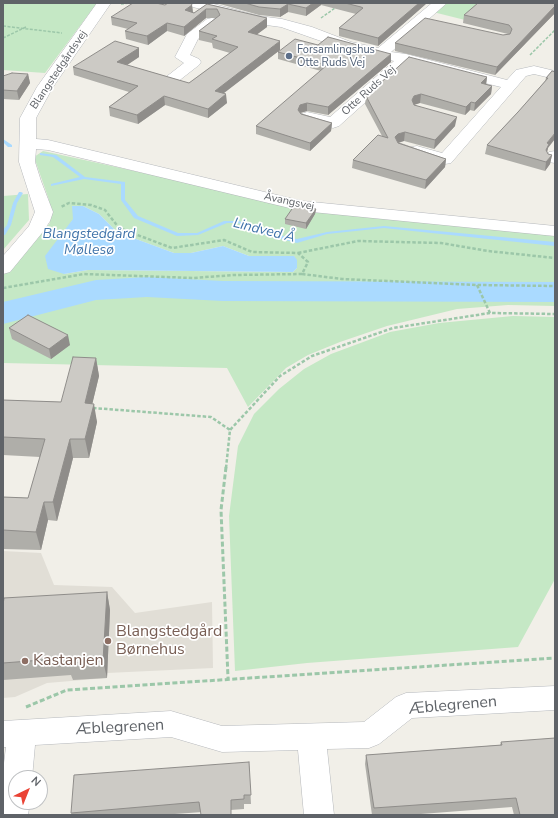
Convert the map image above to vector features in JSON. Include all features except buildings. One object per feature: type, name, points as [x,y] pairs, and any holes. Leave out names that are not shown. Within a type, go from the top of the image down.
[{"type":"street","name":"Blangstedgårdsvej","points":[[3,268],[41,221],[44,212],[42,201],[32,181],[27,162],[28,118],[33,105],[104,3]]},
{"type":"street","name":"Otte Ruds Vej","points":[[194,3],[307,30],[330,43],[382,52],[511,85]]},
{"type":"street","name":"Otte Ruds Vej","points":[[382,52],[440,3]]},
{"type":"street","points":[[171,80],[194,62],[182,57],[192,38],[212,22],[229,12]]},
{"type":"street","points":[[198,19],[212,22]]},
{"type":"street","points":[[422,19],[437,22]]},
{"type":"street","name":"Otte Ruds Vej","points":[[308,117],[333,123],[406,58]]},
{"type":"street","points":[[404,147],[445,160],[468,123],[511,85],[521,73],[534,70],[555,75]]},
{"type":"street","name":"Åvangsvej","points":[[27,144],[48,145],[302,206],[555,231]]},
{"type":"street","name":"Æblegrenen","points":[[15,726],[171,724],[222,739],[369,735],[406,706],[555,698]]},
{"type":"street","points":[[15,726],[17,770]]},
{"type":"street","points":[[311,736],[319,814]]},
{"type":"path","points":[[307,30],[342,3]]},
{"type":"path","points":[[3,26],[26,27],[82,36]]},
{"type":"path","points":[[3,38],[26,27]]},
{"type":"path","points":[[534,70],[530,61],[530,56],[555,30]]},
{"type":"path","points":[[61,207],[69,203],[91,205],[105,210],[119,228],[172,248],[224,240],[252,252],[298,253],[358,241],[426,242],[441,243],[488,252],[555,258]]},
{"type":"path","points":[[298,253],[308,262],[302,274]]},
{"type":"path","points":[[3,288],[84,274],[146,275],[193,278],[234,275],[302,274],[342,280],[555,286]]},
{"type":"path","points":[[477,285],[490,313]]},
{"type":"path","points":[[228,678],[221,510],[230,430],[280,376],[312,356],[393,328],[490,313],[555,314]]},
{"type":"path","points":[[85,407],[176,413],[211,417],[230,430]]},
{"type":"path","points":[[15,726],[67,690],[228,678],[555,658]]},
{"type":"shaded area","name":"Blangstedgård Børnehus","points":[[3,551],[41,553],[54,585],[112,587],[135,613],[212,602],[213,668],[107,673],[107,678],[47,683],[15,697],[3,698]]},
{"type":"green space","points":[[3,3],[97,3],[45,73],[3,70]]},
{"type":"green space","points":[[444,3],[483,3],[465,20],[433,12]]},
{"type":"green space","points":[[43,151],[304,208],[555,236],[555,306],[508,305],[457,309],[387,326],[308,355],[286,368],[248,407],[227,368],[3,363],[3,275],[50,223],[49,200],[34,157]],"holes":[[[83,206],[99,214],[117,232],[174,253],[191,253],[223,246],[249,256],[294,256],[297,268],[293,272],[88,270],[64,274],[65,231]]]},
{"type":"green space","points":[[28,194],[29,220],[3,250],[3,196]]},
{"type":"green space","points":[[513,316],[555,317],[555,579],[518,647],[307,663],[235,671],[229,516],[238,446],[254,414],[279,389],[304,369],[331,354],[390,332],[439,323]]},
{"type":"water","name":"Blangstedgård Møllesø","points":[[72,206],[83,206],[99,214],[117,232],[174,253],[191,253],[223,246],[249,256],[294,256],[297,260],[297,268],[293,272],[88,270],[64,274],[48,269],[45,256],[73,219]]},
{"type":"waterway","points":[[3,140],[10,146]]},
{"type":"waterway","points":[[42,154],[54,156],[84,178]]},
{"type":"waterway","name":"Lindved Å","points":[[53,185],[84,178]]},
{"type":"waterway","name":"Lindved Å","points":[[84,178],[123,183],[123,200],[136,217],[177,235],[198,234],[226,222],[239,222],[263,233],[297,241],[327,233],[384,227],[555,244]]},
{"type":"waterway","name":"Lindved Å","points":[[3,234],[9,225],[15,203],[21,193]]},
{"type":"waterway","points":[[3,313],[96,290],[147,287],[223,291],[555,292]]},
{"type":"place","name":"Forsamlingshus Otte Ruds Vej","points":[[289,56]]},
{"type":"place","name":"Blangstedgård Børnehus","points":[[108,641]]},
{"type":"place","name":"Kastanjen","points":[[25,661]]}]
